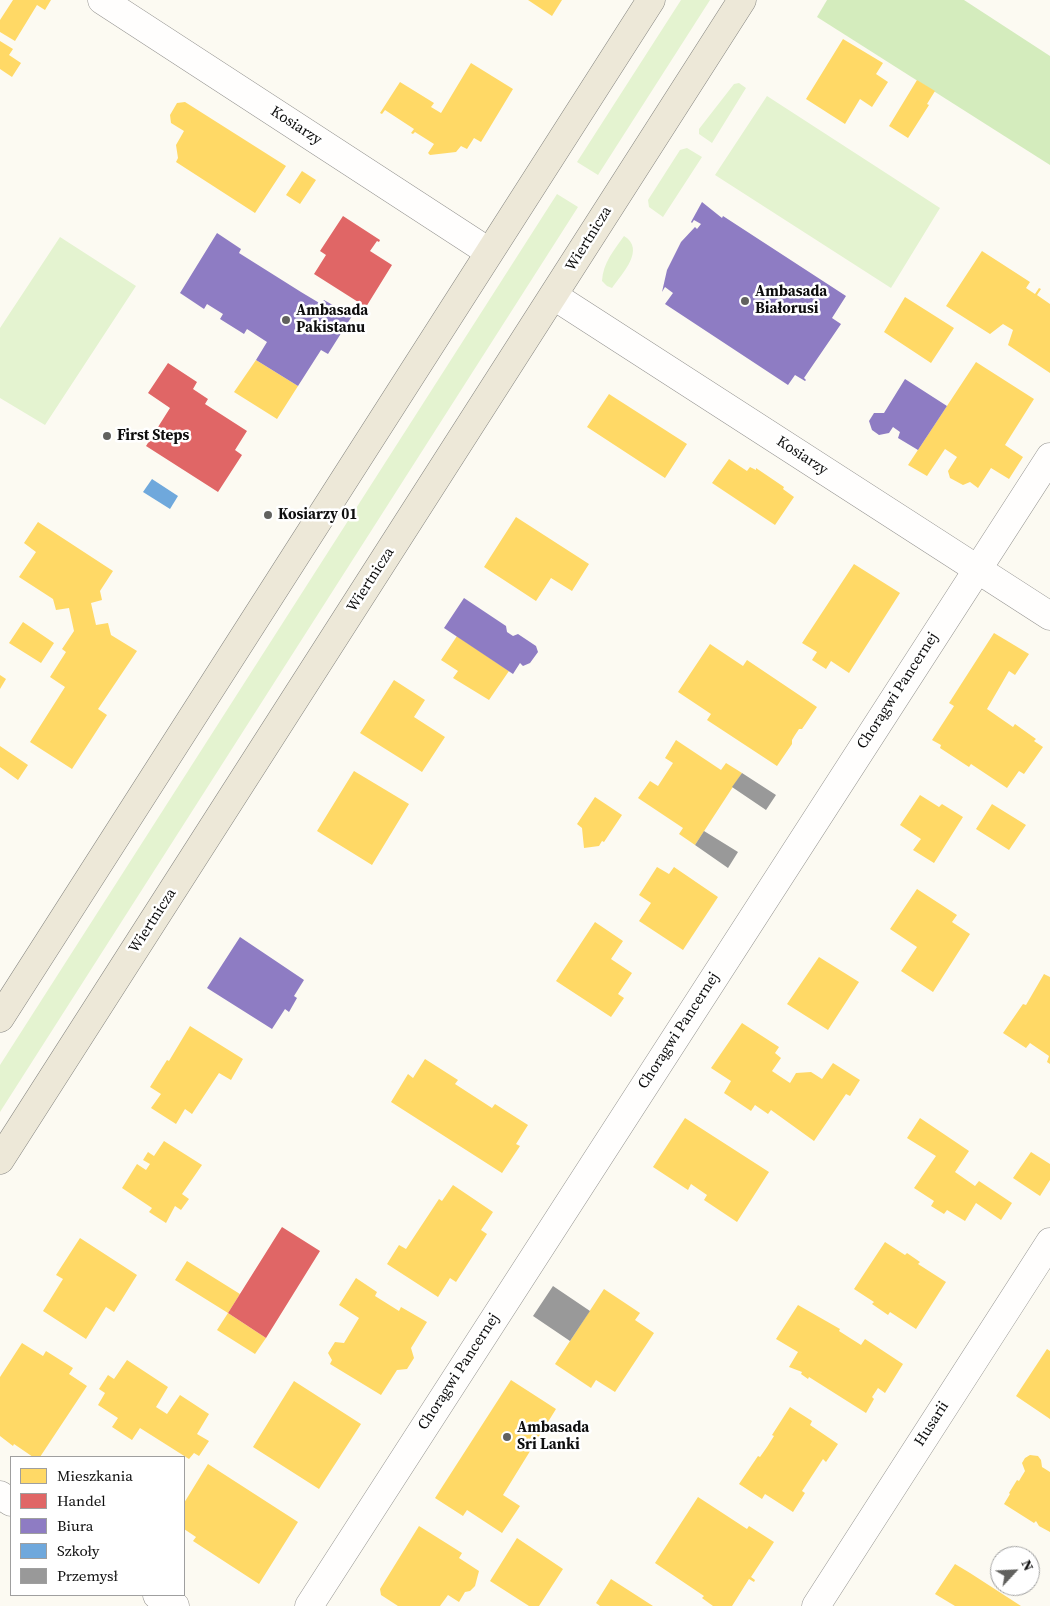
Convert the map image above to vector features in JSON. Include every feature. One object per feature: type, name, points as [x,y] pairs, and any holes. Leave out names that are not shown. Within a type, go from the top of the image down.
[{"type":"main road","points":[[0,1018],[651,0]]},
{"type":"main road","name":"Wiertnicza","points":[[0,1160],[742,0]]},
{"type":"street","name":"Kosiarzy","points":[[102,0],[489,252]]},
{"type":"street","name":"Kosiarzy","points":[[554,296],[1050,616]]},
{"type":"street","name":"Chorągwi Pancernej","points":[[309,1606],[1050,458]]},
{"type":"street","name":"Husarii","points":[[816,1606],[1050,1242]]},
{"type":"street","points":[[159,1596],[175,1606]]},
{"type":"green space","points":[[681,0],[710,0],[598,175],[577,162]]},
{"type":"green space","points":[[827,0],[964,0],[1050,56],[1050,165],[817,17]]},
{"type":"green space","points":[[739,83],[746,88],[712,143],[699,134],[699,129],[734,84]]},
{"type":"green space","points":[[767,96],[940,208],[891,288],[715,175]]},
{"type":"green space","points":[[687,148],[702,157],[663,217],[649,207],[648,200],[680,150]]},
{"type":"green space","points":[[557,194],[578,207],[0,1112],[0,1065]]},
{"type":"green space","points":[[624,236],[630,241],[633,254],[626,269],[612,288],[602,281],[604,268]]},
{"type":"green space","points":[[60,237],[136,286],[45,425],[0,398],[0,328]]},
{"type":"building: Mieszkania","points":[[13,0],[51,0],[45,10],[37,5],[15,41],[0,32],[0,20]]},
{"type":"building: Mieszkania","points":[[528,0],[562,0],[552,16]]},
{"type":"building: Mieszkania","points":[[843,39],[883,63],[876,74],[888,82],[872,107],[860,99],[845,124],[806,99]]},
{"type":"building: Mieszkania","points":[[0,41],[13,49],[9,55],[21,63],[12,77],[0,69]]},
{"type":"building: Mieszkania","points":[[471,63],[513,89],[481,142],[474,138],[467,149],[461,146],[456,152],[430,155],[428,153],[434,144],[415,132],[411,133],[414,129],[385,110],[382,114],[380,113],[400,82],[434,103],[431,107],[441,113]]},
{"type":"building: Mieszkania","points":[[917,80],[935,91],[927,104],[929,105],[908,138],[889,126]]},
{"type":"building: Mieszkania","points":[[185,102],[286,166],[255,213],[176,162],[178,158],[176,145],[184,131],[171,123],[170,115],[177,103]]},
{"type":"building: Mieszkania","points":[[302,171],[316,180],[300,204],[286,195]]},
{"type":"building: Mieszkania","points":[[982,251],[1030,282],[1026,288],[1035,294],[1039,288],[1041,289],[1037,295],[1050,304],[1050,373],[1008,345],[1013,330],[1003,324],[990,334],[946,306]]},
{"type":"building: Mieszkania","points":[[905,297],[954,328],[931,363],[884,332]]},
{"type":"building: Mieszkania","points":[[256,360],[298,386],[277,419],[234,392]]},
{"type":"building: Mieszkania","points":[[976,362],[1034,399],[1005,445],[1023,457],[1009,479],[991,468],[978,488],[970,482],[963,485],[950,478],[948,471],[957,457],[945,449],[927,476],[908,465]]},
{"type":"building: Mieszkania","points":[[609,394],[687,444],[665,478],[587,427]]},
{"type":"building: Mieszkania","points":[[729,459],[747,471],[750,467],[756,470],[756,468],[784,487],[783,489],[794,497],[775,525],[712,483]]},
{"type":"building: Mieszkania","points":[[516,517],[589,564],[572,591],[551,578],[536,601],[484,567]]},
{"type":"building: Mieszkania","points":[[38,522],[113,571],[100,591],[102,600],[91,603],[96,625],[108,623],[111,635],[137,651],[98,709],[107,715],[72,769],[30,742],[65,687],[50,677],[66,652],[62,649],[74,631],[69,608],[56,610],[53,599],[19,577],[36,552],[24,543]]},
{"type":"building: Mieszkania","points":[[854,564],[900,593],[849,673],[831,661],[826,669],[812,660],[817,652],[802,643]]},
{"type":"building: Mieszkania","points":[[23,622],[54,643],[41,663],[9,643]]},
{"type":"building: Mieszkania","points":[[994,633],[1029,654],[1015,675],[1009,671],[987,709],[1013,727],[1015,724],[1036,739],[1034,741],[1043,747],[1024,774],[1019,771],[1007,788],[971,764],[969,767],[940,748],[941,745],[932,740],[954,706],[949,703]]},
{"type":"building: Mieszkania","points":[[457,636],[509,671],[489,700],[453,678],[458,671],[441,660]]},
{"type":"building: Mieszkania","points":[[710,644],[743,666],[747,660],[817,707],[802,729],[799,729],[792,740],[792,744],[777,766],[707,720],[711,714],[678,692]]},
{"type":"building: Mieszkania","points":[[0,675],[6,679],[0,689]]},
{"type":"building: Mieszkania","points":[[394,680],[425,700],[414,717],[445,737],[422,772],[360,733]]},
{"type":"building: Mieszkania","points":[[676,740],[721,770],[726,763],[742,773],[695,845],[679,834],[683,828],[638,798],[650,781],[658,786],[673,763],[665,758]]},
{"type":"building: Mieszkania","points":[[0,746],[28,765],[18,780],[0,767]]},
{"type":"building: Mieszkania","points":[[354,771],[409,804],[372,865],[317,831]]},
{"type":"building: Mieszkania","points":[[920,795],[939,807],[942,804],[963,817],[934,863],[913,850],[921,839],[900,825]]},
{"type":"building: Mieszkania","points":[[595,797],[622,815],[604,842],[602,841],[599,846],[584,848],[582,828],[577,824]]},
{"type":"building: Mieszkania","points":[[992,804],[1026,825],[1009,850],[976,829]]},
{"type":"building: Mieszkania","points":[[657,867],[669,874],[674,867],[718,897],[683,950],[639,921],[651,903],[639,895]]},
{"type":"building: Mieszkania","points":[[917,889],[957,915],[952,922],[970,934],[933,992],[901,971],[917,947],[890,929]]},
{"type":"building: Mieszkania","points":[[595,922],[623,941],[611,959],[632,973],[618,994],[624,998],[611,1017],[556,981]]},
{"type":"building: Mieszkania","points":[[819,957],[859,982],[828,1030],[787,1004]]},
{"type":"building: Mieszkania","points":[[1044,974],[1050,977],[1050,1064],[1047,1062],[1049,1056],[1030,1043],[1026,1048],[1003,1033],[1023,1004],[1026,1005]]},
{"type":"building: Mieszkania","points":[[742,1023],[779,1047],[775,1053],[781,1058],[772,1071],[790,1083],[796,1073],[811,1072],[822,1079],[833,1063],[860,1080],[850,1096],[846,1094],[814,1141],[771,1110],[768,1114],[755,1105],[751,1111],[724,1093],[731,1081],[711,1068]]},
{"type":"building: Mieszkania","points":[[190,1026],[243,1059],[231,1080],[219,1073],[192,1114],[185,1109],[176,1124],[151,1108],[161,1094],[150,1087],[167,1060],[169,1061]]},
{"type":"building: Mieszkania","points":[[425,1059],[458,1080],[455,1084],[492,1108],[495,1104],[528,1125],[516,1144],[520,1146],[502,1173],[391,1102],[408,1074],[413,1078]]},
{"type":"building: Mieszkania","points":[[685,1118],[769,1172],[737,1222],[704,1200],[707,1195],[691,1184],[688,1190],[653,1167]]},
{"type":"building: Mieszkania","points":[[920,1118],[969,1151],[955,1172],[975,1186],[979,1181],[1012,1203],[1001,1220],[976,1203],[965,1221],[947,1210],[944,1214],[931,1206],[934,1201],[914,1188],[936,1156],[907,1138]]},
{"type":"building: Mieszkania","points":[[164,1141],[202,1165],[182,1194],[189,1199],[181,1210],[175,1206],[166,1223],[149,1212],[152,1208],[122,1188],[137,1164],[146,1170],[150,1164],[143,1160],[148,1152],[154,1156]]},
{"type":"building: Mieszkania","points":[[1031,1152],[1050,1164],[1050,1180],[1040,1196],[1013,1178]]},
{"type":"building: Mieszkania","points":[[453,1185],[493,1212],[481,1230],[487,1234],[456,1282],[450,1278],[438,1297],[387,1264],[399,1245],[406,1249],[439,1199],[442,1201]]},
{"type":"building: Mieszkania","points":[[80,1238],[137,1275],[114,1312],[106,1307],[86,1339],[43,1311],[63,1279],[56,1275]]},
{"type":"building: Mieszkania","points":[[885,1242],[905,1255],[907,1253],[920,1262],[918,1264],[946,1282],[916,1329],[890,1312],[888,1315],[872,1304],[874,1302],[854,1289]]},
{"type":"building: Mieszkania","points":[[187,1261],[240,1294],[228,1313],[175,1280]]},
{"type":"building: Mieszkania","points":[[356,1278],[377,1292],[375,1296],[399,1311],[401,1307],[427,1322],[411,1348],[414,1358],[407,1369],[397,1370],[381,1395],[330,1364],[332,1360],[328,1353],[335,1342],[344,1343],[359,1318],[339,1305]]},
{"type":"building: Mieszkania","points":[[604,1289],[640,1313],[635,1320],[654,1333],[615,1392],[596,1380],[591,1388],[555,1364]]},
{"type":"building: Mieszkania","points":[[798,1305],[840,1329],[839,1331],[861,1345],[865,1339],[903,1364],[885,1393],[878,1388],[872,1397],[874,1399],[866,1413],[809,1377],[808,1379],[801,1374],[802,1372],[789,1367],[798,1352],[776,1339]]},
{"type":"building: Mieszkania","points":[[228,1313],[266,1338],[255,1354],[217,1330]]},
{"type":"building: Mieszkania","points":[[22,1343],[43,1356],[46,1351],[73,1368],[69,1374],[87,1386],[41,1456],[32,1456],[0,1436],[0,1377]]},
{"type":"building: Mieszkania","points":[[1047,1349],[1050,1351],[1050,1419],[1016,1396]]},
{"type":"building: Mieszkania","points":[[127,1360],[168,1387],[156,1407],[167,1414],[180,1395],[209,1414],[197,1434],[209,1441],[199,1456],[194,1453],[189,1459],[140,1428],[132,1440],[112,1427],[118,1418],[98,1405],[105,1393],[99,1389],[108,1375],[114,1379]]},
{"type":"building: Mieszkania","points":[[511,1380],[556,1409],[503,1495],[520,1506],[502,1533],[467,1510],[463,1516],[435,1498]]},
{"type":"building: Mieszkania","points":[[294,1381],[361,1424],[319,1489],[253,1447]]},
{"type":"building: Mieszkania","points":[[790,1407],[812,1421],[810,1425],[838,1444],[826,1462],[823,1459],[802,1491],[805,1493],[793,1512],[765,1494],[762,1499],[739,1484],[758,1456],[760,1457],[767,1447],[774,1436],[772,1435]]},
{"type":"building: Mieszkania","points":[[1030,1455],[1038,1456],[1042,1467],[1050,1472],[1050,1532],[1039,1526],[1036,1521],[1034,1523],[1004,1504],[1017,1480],[1019,1481],[1025,1471],[1022,1463]]},
{"type":"building: Mieszkania","points":[[208,1464],[298,1522],[259,1584],[193,1541],[196,1537],[185,1530],[185,1501]]},
{"type":"building: Mieszkania","points":[[698,1497],[747,1529],[749,1526],[774,1542],[751,1577],[755,1580],[754,1582],[749,1579],[732,1606],[713,1606],[702,1598],[704,1596],[655,1563]]},
{"type":"building: Mieszkania","points":[[419,1526],[462,1553],[459,1558],[479,1571],[475,1586],[470,1591],[465,1592],[459,1602],[448,1595],[440,1606],[398,1606],[381,1595],[380,1589]]},
{"type":"building: Mieszkania","points":[[517,1538],[563,1569],[539,1606],[529,1606],[490,1581]]},
{"type":"building: Mieszkania","points":[[955,1564],[990,1586],[990,1596],[1006,1596],[1021,1606],[955,1606],[935,1594]]},
{"type":"building: Mieszkania","points":[[611,1579],[653,1606],[600,1606],[596,1603]]},
{"type":"building: Handel","points":[[343,216],[380,240],[379,242],[377,241],[370,251],[392,265],[366,307],[314,274],[326,255],[320,251]]},
{"type":"building: Handel","points":[[168,363],[197,382],[193,389],[208,399],[205,404],[247,431],[235,450],[242,455],[218,492],[146,446],[170,408],[148,393]]},
{"type":"building: Handel","points":[[282,1227],[320,1251],[266,1338],[228,1313]]},
{"type":"building: Biura","points":[[702,202],[722,218],[723,216],[846,296],[832,318],[841,324],[804,378],[805,381],[795,375],[788,385],[665,304],[673,293],[665,287],[662,292],[667,270],[681,242],[695,227],[697,229],[701,224],[694,220],[691,222]]},
{"type":"building: Biura","points":[[217,233],[241,249],[239,253],[301,292],[321,304],[324,300],[352,316],[328,354],[321,350],[298,386],[256,360],[267,342],[247,329],[244,334],[220,319],[223,314],[207,304],[204,309],[180,293]]},
{"type":"building: Biura","points":[[905,379],[947,406],[918,450],[898,438],[900,432],[893,427],[889,433],[879,435],[872,430],[869,421],[874,413],[884,413]]},
{"type":"building: Biura","points":[[464,598],[506,626],[507,632],[513,636],[518,634],[536,646],[538,652],[530,663],[523,666],[520,663],[513,674],[444,628]]},
{"type":"building: Biura","points":[[240,937],[304,980],[294,996],[297,998],[289,1012],[285,1009],[272,1029],[207,988]]},
{"type":"building: Szkoły","points":[[152,479],[178,496],[170,509],[143,492]]},
{"type":"building: Przemysł","points":[[742,773],[776,795],[766,810],[732,787]]},
{"type":"building: Przemysł","points":[[704,831],[738,852],[728,868],[695,845]]},
{"type":"building: Przemysł","points":[[553,1286],[590,1311],[570,1341],[533,1316]]},
{"type":"place","name":"Ambasada Białorusi","points":[[745,301]]},
{"type":"place","name":"Ambasada Pakistanu","points":[[286,320]]},
{"type":"place","name":"First Steps","points":[[107,436]]},
{"type":"place","name":"Kosiarzy 01","points":[[268,515]]},
{"type":"place","name":"Ambasada Sri Lanki","points":[[507,1437]]}]
